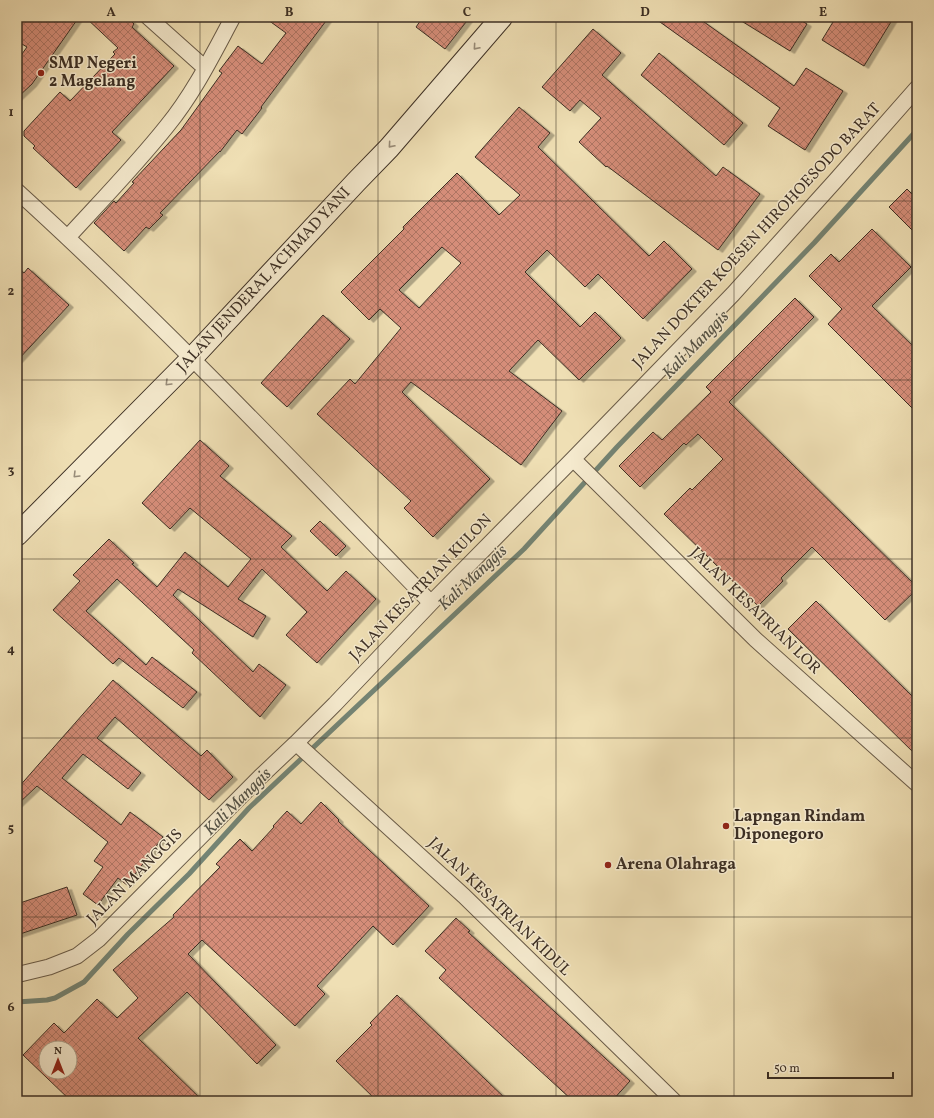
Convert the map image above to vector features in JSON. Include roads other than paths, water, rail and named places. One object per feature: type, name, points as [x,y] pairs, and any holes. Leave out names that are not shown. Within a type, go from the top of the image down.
[{"type":"main road","name":"JALAN JENDERAL ACHMAD YANI","points":[[17,535],[192,358],[389,148],[502,17]]},
{"type":"street","points":[[148,17],[205,68]]},
{"type":"street","points":[[68,237],[168,126],[205,68],[233,17]]},
{"type":"street","name":"JALAN DOKTER KOESEN HIROHOESODO BARAT","points":[[573,459],[733,294],[917,88]]},
{"type":"street","points":[[17,191],[68,237],[192,358],[431,603]]},
{"type":"street","name":"JALAN KESATRIAN KULON","points":[[296,743],[573,459]]},
{"type":"street","name":"JALAN KESATRIAN LOR","points":[[573,459],[756,640],[917,784]]},
{"type":"street","name":"JALAN MANGGIS","points":[[17,974],[49,967],[78,956],[99,939],[260,777],[296,743]]},
{"type":"street","name":"JALAN KESATRIAN KIDUL","points":[[296,743],[464,896],[674,1101]]},
{"type":"waterway","name":"Kali Manggis","points":[[17,1002],[55,998],[84,982],[128,934],[189,874],[249,808],[524,549],[617,447],[814,243],[917,130]]},
{"type":"place","name":"SMP Negeri 2 Magelang","points":[[41,73]]},
{"type":"place","name":"Lapngan Rindam Diponegoro","points":[[726,826]]},
{"type":"place","name":"Arena Olahraga","points":[[608,865]]}]
